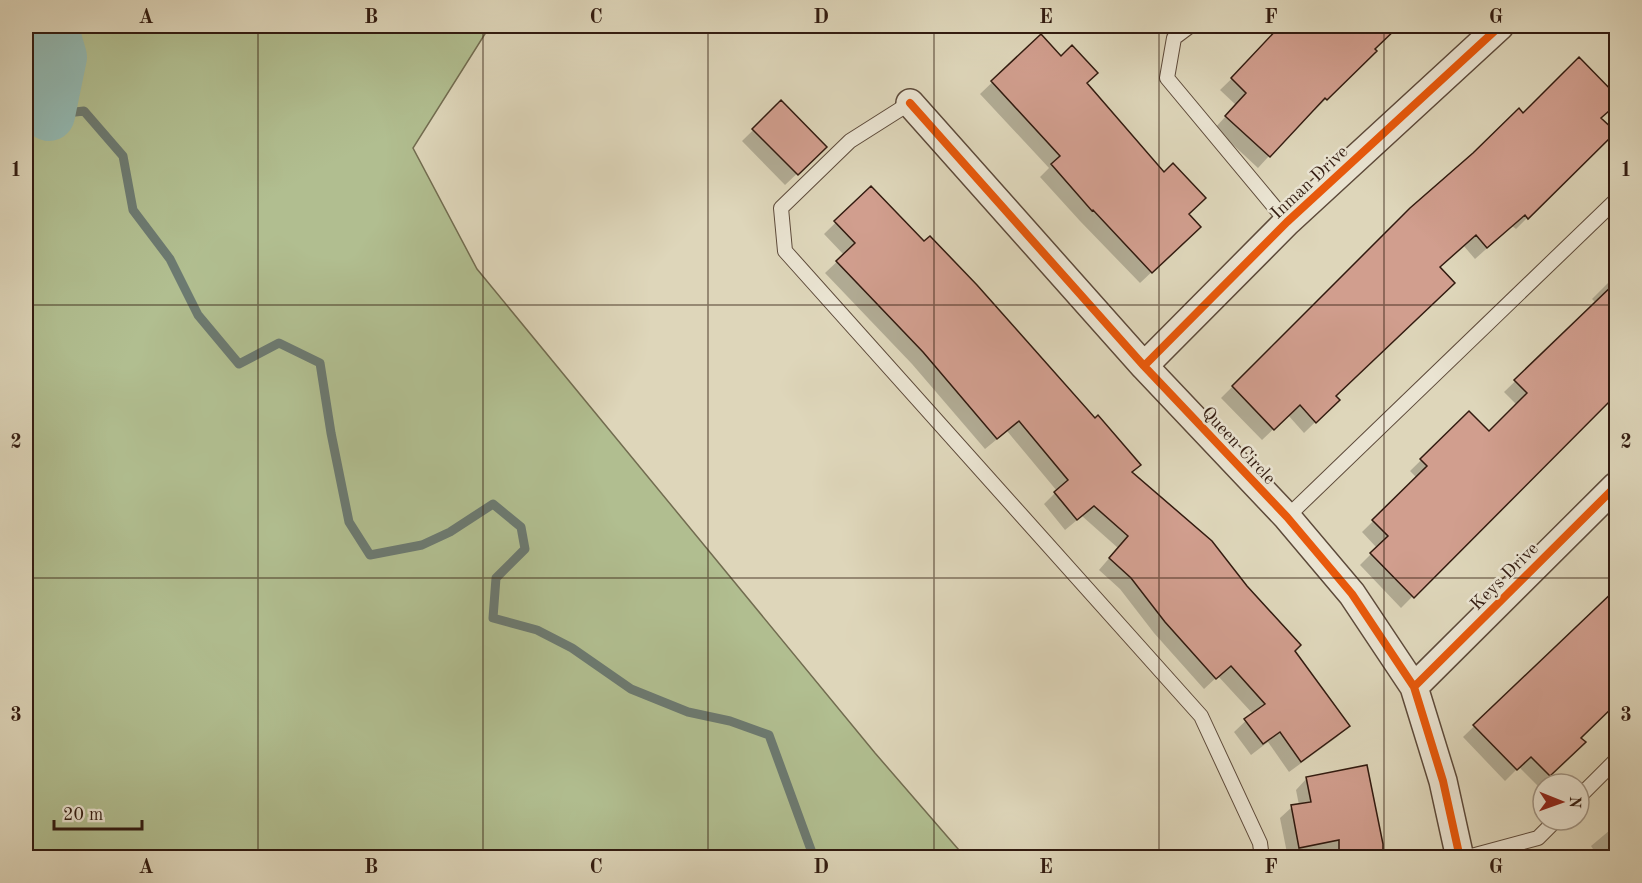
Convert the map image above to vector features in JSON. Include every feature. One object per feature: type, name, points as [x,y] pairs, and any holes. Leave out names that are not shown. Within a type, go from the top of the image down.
[{"type":"street","name":"Inman Drive","points":[[1144,366],[1287,222],[1500,26]]},
{"type":"street","name":"Queen Circle","points":[[910,103],[1144,366],[1287,517],[1352,594],[1414,687],[1443,781],[1462,858]]},
{"type":"street","name":"Keys Drive","points":[[1414,687],[1617,486]]},
{"type":"lane","points":[[1190,26],[1174,38],[1167,78],[1287,222]]},
{"type":"lane","points":[[910,103],[850,141],[781,208],[785,251],[1201,716],[1260,843],[1262,858]]},
{"type":"lane","points":[[1287,517],[1617,200]]},
{"type":"lane","points":[[1591,785],[1617,759]]},
{"type":"lane","points":[[1462,858],[1538,838],[1544,832]]},
{"type":"green space","points":[[26,26],[490,26],[413,148],[477,269],[875,753],[965,857],[26,857]]},
{"type":"building","points":[[1280,26],[1399,26],[1327,100],[1325,98],[1270,157],[1225,116],[1246,93],[1231,78]]},
{"type":"building","points":[[1041,34],[1061,56],[1072,45],[1098,73],[1087,83],[1164,172],[1173,163],[1206,198],[1189,214],[1201,227],[1152,273],[1092,211],[1051,164],[1060,156],[991,81]]},
{"type":"building","points":[[1579,57],[1617,96],[1617,104],[1601,118],[1616,132],[1528,219],[1525,215],[1487,248],[1476,235],[1440,267],[1455,283],[1336,396],[1340,400],[1316,423],[1300,405],[1274,430],[1232,386],[1410,208],[1473,153],[1519,108],[1523,113]]},
{"type":"building","points":[[781,100],[827,147],[798,175],[752,129]]},
{"type":"building","points":[[871,186],[924,241],[930,236],[977,285],[1095,418],[1098,415],[1141,465],[1132,472],[1212,541],[1247,586],[1301,645],[1295,651],[1350,726],[1301,762],[1280,732],[1263,744],[1244,719],[1265,704],[1231,666],[1216,679],[1165,622],[1131,578],[1109,558],[1128,536],[1094,506],[1077,520],[1054,492],[1068,480],[1019,421],[997,439],[923,352],[836,261],[855,243],[834,221]]},
{"type":"building","points":[[1617,281],[1617,394],[1414,598],[1370,553],[1388,536],[1372,520],[1427,466],[1420,459],[1469,411],[1489,431],[1527,393],[1514,380]]},
{"type":"building","points":[[1617,588],[1617,703],[1581,738],[1586,742],[1554,772],[1546,772],[1531,757],[1517,770],[1473,725]]},
{"type":"building","points":[[1367,765],[1383,844],[1383,858],[1339,858],[1339,840],[1299,848],[1291,805],[1311,802],[1306,777]]},
{"type":"waterway","points":[[49,115],[61,57],[52,26]]},
{"type":"waterway","points":[[26,122],[49,115],[84,111],[123,156],[133,210],[170,259],[198,315],[239,364],[279,343],[320,363],[349,522],[370,555],[422,545],[450,532],[493,504],[521,527],[525,549],[496,578],[493,618],[537,630],[572,648],[631,689],[688,712],[730,721],[769,735],[814,858]]},
{"type":"cycle path","points":[[1144,366],[1287,222],[1500,26]]},
{"type":"cycle path","points":[[910,103],[1144,366],[1287,517],[1352,594],[1414,687],[1443,781],[1460,858]]},
{"type":"cycle path","points":[[1414,687],[1616,486]]}]
